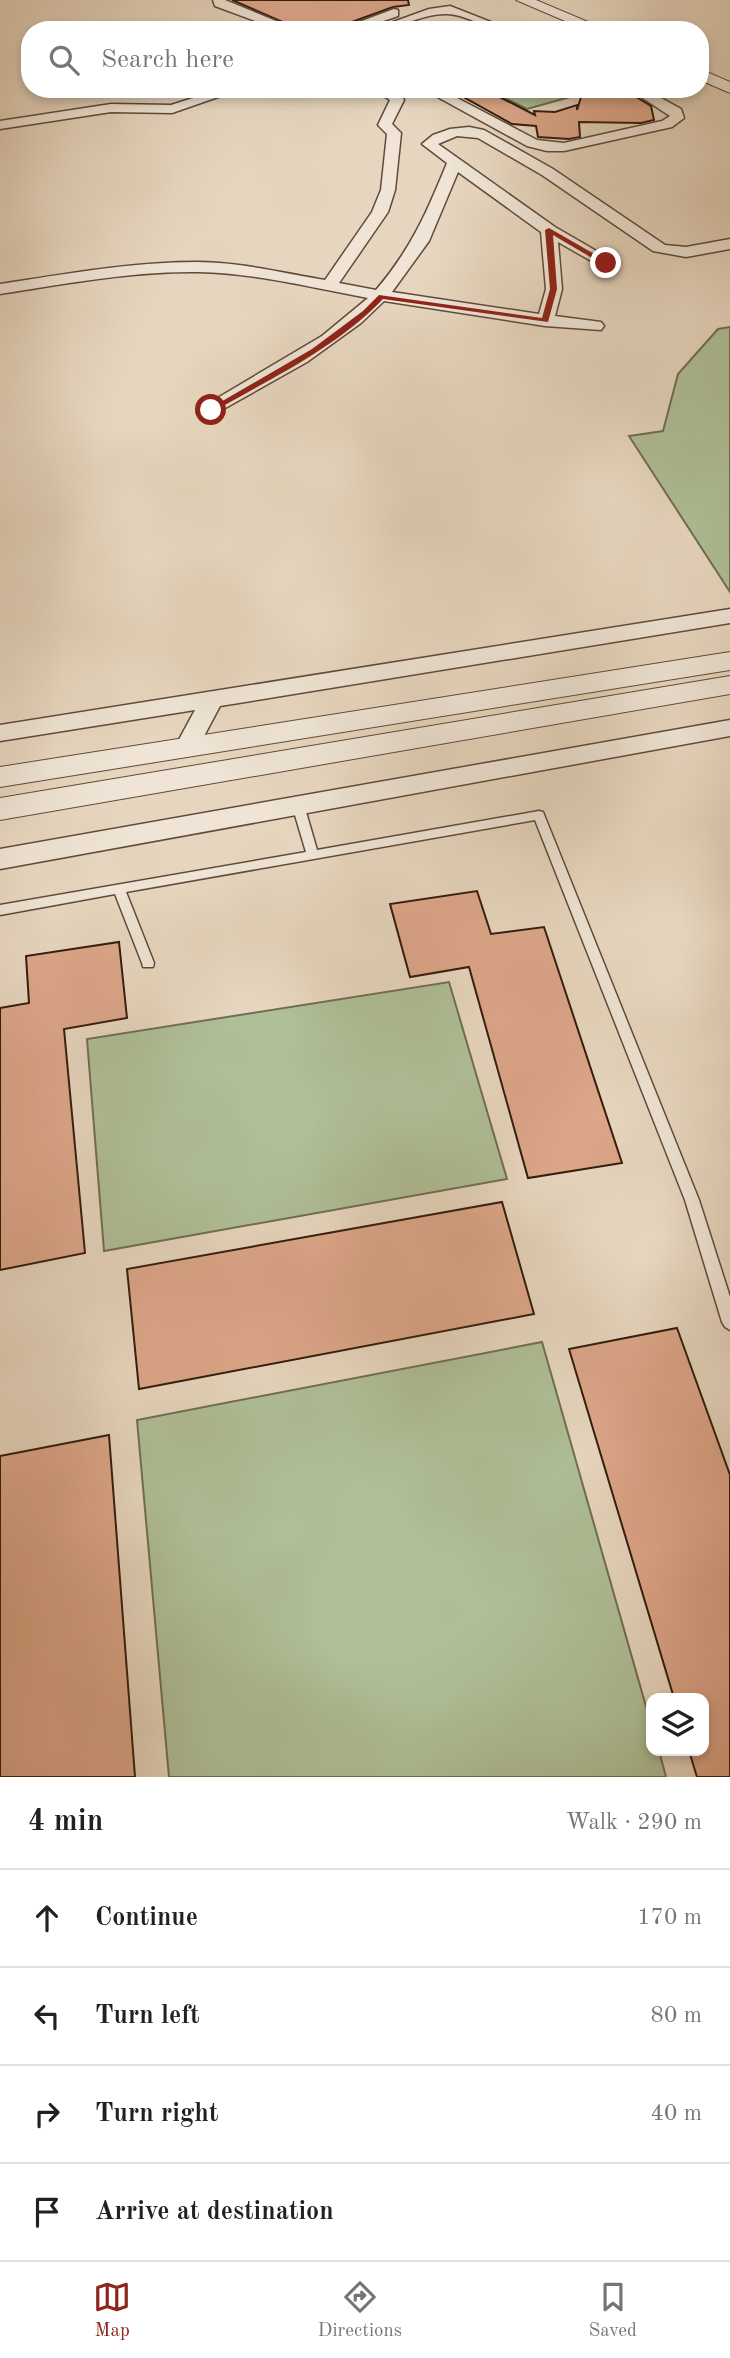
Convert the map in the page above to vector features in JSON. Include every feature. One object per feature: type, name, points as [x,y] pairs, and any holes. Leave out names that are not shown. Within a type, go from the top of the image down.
[{"type":"street","points":[[219,0],[219,3],[268,21]]},
{"type":"street","points":[[523,0],[588,21]]},
{"type":"street","points":[[550,0],[594,21]]},
{"type":"street","points":[[369,21],[423,2]]},
{"type":"street","points":[[408,21],[433,12],[450,10],[480,21]]},
{"type":"street","points":[[709,67],[730,77]]},
{"type":"street","points":[[709,78],[730,88]]},
{"type":"street","points":[[0,125],[111,108],[172,109],[207,98]]},
{"type":"street","points":[[328,287],[380,212],[388,190],[394,133],[384,125],[397,100],[396,98]]},
{"type":"street","points":[[446,98],[532,143],[553,147],[667,124],[677,118],[676,112],[651,98]]},
{"type":"street","points":[[606,263],[549,230],[429,144],[434,139],[458,132],[474,132],[528,160],[659,248],[679,253],[730,244]]},
{"type":"street","points":[[211,410],[314,351],[366,312],[421,241],[454,163]]},
{"type":"street","points":[[545,321],[554,289],[549,230]]},
{"type":"street","points":[[0,289],[101,274],[198,267],[258,273],[381,296],[595,326]]},
{"type":"street","points":[[0,733],[207,708],[730,616]]},
{"type":"street","points":[[0,777],[730,661]]},
{"type":"street","points":[[0,809],[730,685]]},
{"type":"street","points":[[187,747],[207,708]]},
{"type":"street","points":[[0,859],[730,728]]},
{"type":"lane","points":[[298,805],[313,855]]},
{"type":"lane","points":[[0,910],[539,815],[692,1200],[730,1322]]},
{"type":"lane","points":[[119,889],[148,963]]},
{"type":"green space","points":[[505,98],[566,98],[527,109]]},
{"type":"green space","points":[[730,327],[730,592],[629,436],[663,431],[678,374],[718,329]]},
{"type":"green space","points":[[449,982],[507,1179],[104,1251],[87,1039]]},
{"type":"green space","points":[[542,1342],[646,1706],[646,1756],[660,1756],[666,1777],[169,1777],[137,1420]]},
{"type":"building","points":[[232,0],[408,0],[409,5],[393,7],[355,21],[280,21]]},
{"type":"building","points":[[465,98],[502,98],[535,115],[534,111],[555,112],[577,105],[577,110],[581,98],[638,98],[651,106],[654,120],[641,123],[579,122],[580,137],[569,139],[538,137],[536,126],[512,124]]},
{"type":"building","points":[[477,891],[491,934],[544,927],[622,1163],[528,1178],[469,967],[410,977],[390,904]]},
{"type":"building","points":[[119,942],[127,1018],[64,1029],[85,1253],[0,1270],[0,1008],[29,1003],[26,956]]},
{"type":"building","points":[[502,1202],[534,1314],[139,1389],[127,1269]]},
{"type":"building","points":[[677,1328],[730,1475],[730,1777],[697,1777],[691,1756],[709,1756],[709,1693],[672,1693],[569,1349]]},
{"type":"building","points":[[109,1435],[135,1777],[0,1777],[0,1456]]},
{"type":"route","points":[[211,410],[314,351],[366,312],[381,296],[545,321],[554,289],[549,230],[606,263]]}]
